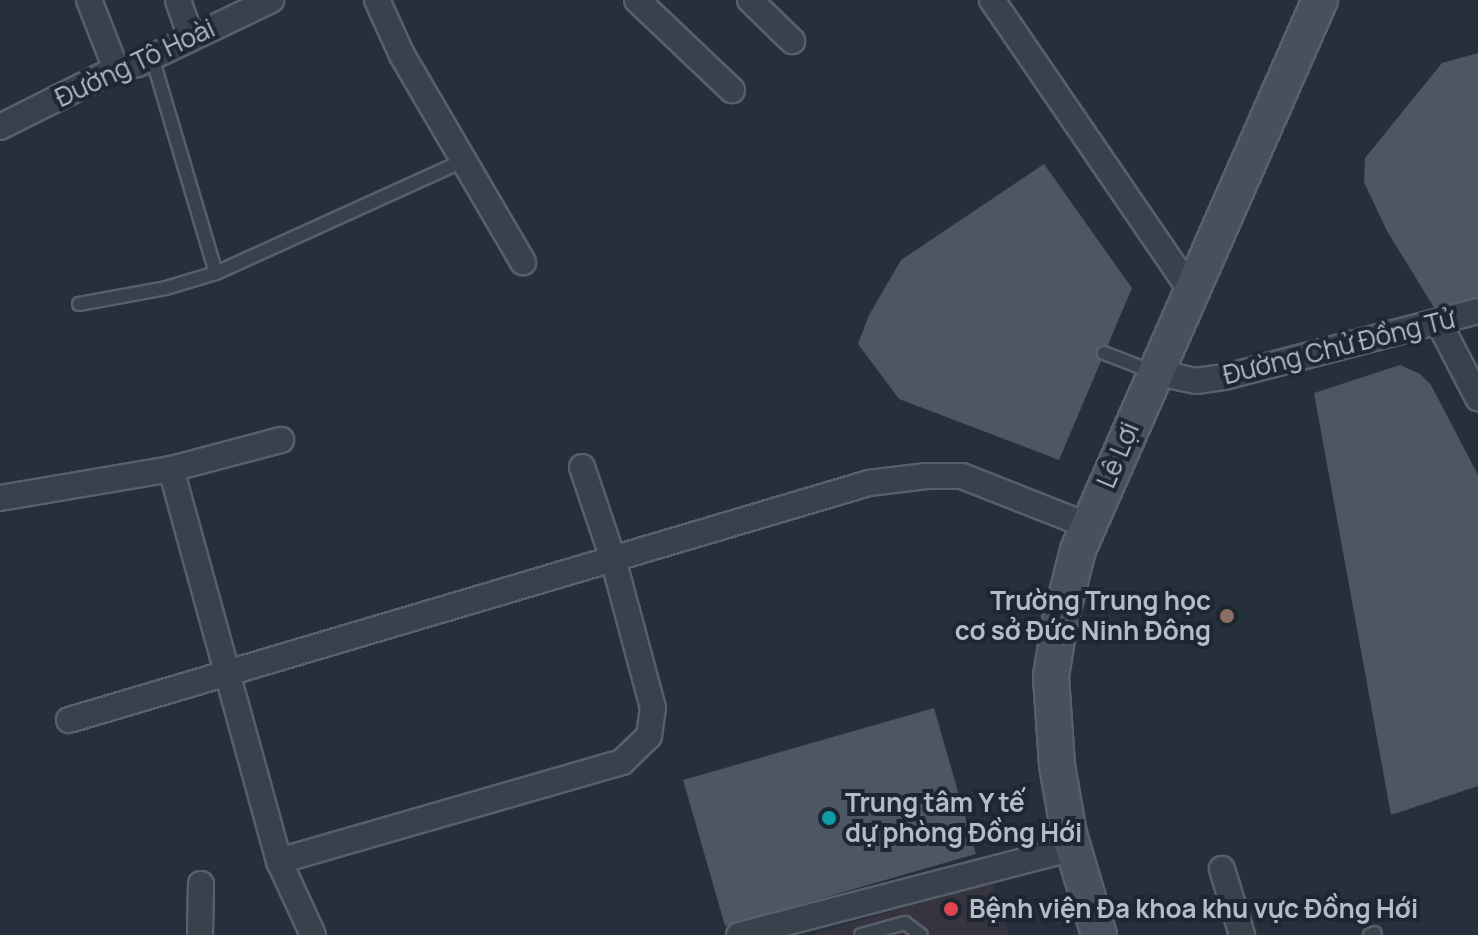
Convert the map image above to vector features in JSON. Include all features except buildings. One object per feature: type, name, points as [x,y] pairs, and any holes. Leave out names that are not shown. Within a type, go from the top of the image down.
[{"type":"main road","name":"Lê Lợi","points":[[1099,935],[1073,848],[1057,765],[1051,676],[1060,621],[1078,550],[1154,372],[1323,0]]},
{"type":"street","points":[[89,0],[116,69]]},
{"type":"street","points":[[178,0],[191,38]]},
{"type":"street","name":"Đường Tô Hoài","points":[[0,127],[116,69],[152,57],[271,0]]},
{"type":"street","points":[[377,0],[402,55],[523,262]]},
{"type":"street","points":[[637,0],[732,90]]},
{"type":"street","points":[[750,0],[792,41]]},
{"type":"street","points":[[992,0],[1191,291]]},
{"type":"street","name":"Đường Chử Đồng Tử","points":[[1154,372],[1196,381],[1225,377],[1478,311]]},
{"type":"street","points":[[1439,323],[1478,398]]},
{"type":"street","points":[[0,498],[171,469],[281,440]]},
{"type":"street","points":[[279,861],[622,762],[649,736],[653,708],[613,559],[582,467]]},
{"type":"street","points":[[171,469],[279,861],[313,935]]},
{"type":"street","points":[[69,720],[869,483],[927,476],[962,476],[1089,526]]},
{"type":"street","points":[[739,935],[1073,848]]},
{"type":"street","points":[[1222,869],[1242,935]]},
{"type":"street","points":[[200,935],[201,884]]},
{"type":"lane","points":[[152,57],[216,273]]},
{"type":"lane","points":[[79,304],[166,288],[216,273],[463,161]]},
{"type":"lane","points":[[1104,353],[1154,372]]},
{"type":"lane","points":[[861,935],[905,923],[921,935]]},
{"type":"shaded area","name":"Bệnh viện Đa khoa khu vực Đồng Hới","points":[[992,882],[1009,935],[809,935]]},
{"type":"place","name":"Trường Trung học cơ sở Đức Ninh Đông","points":[[1227,616]]},
{"type":"place","name":"Trung tâm Y tế dự phòng Đồng Hới","points":[[829,818]]},
{"type":"place","name":"Bệnh viện Đa khoa khu vực Đồng Hới","points":[[951,909]]}]
